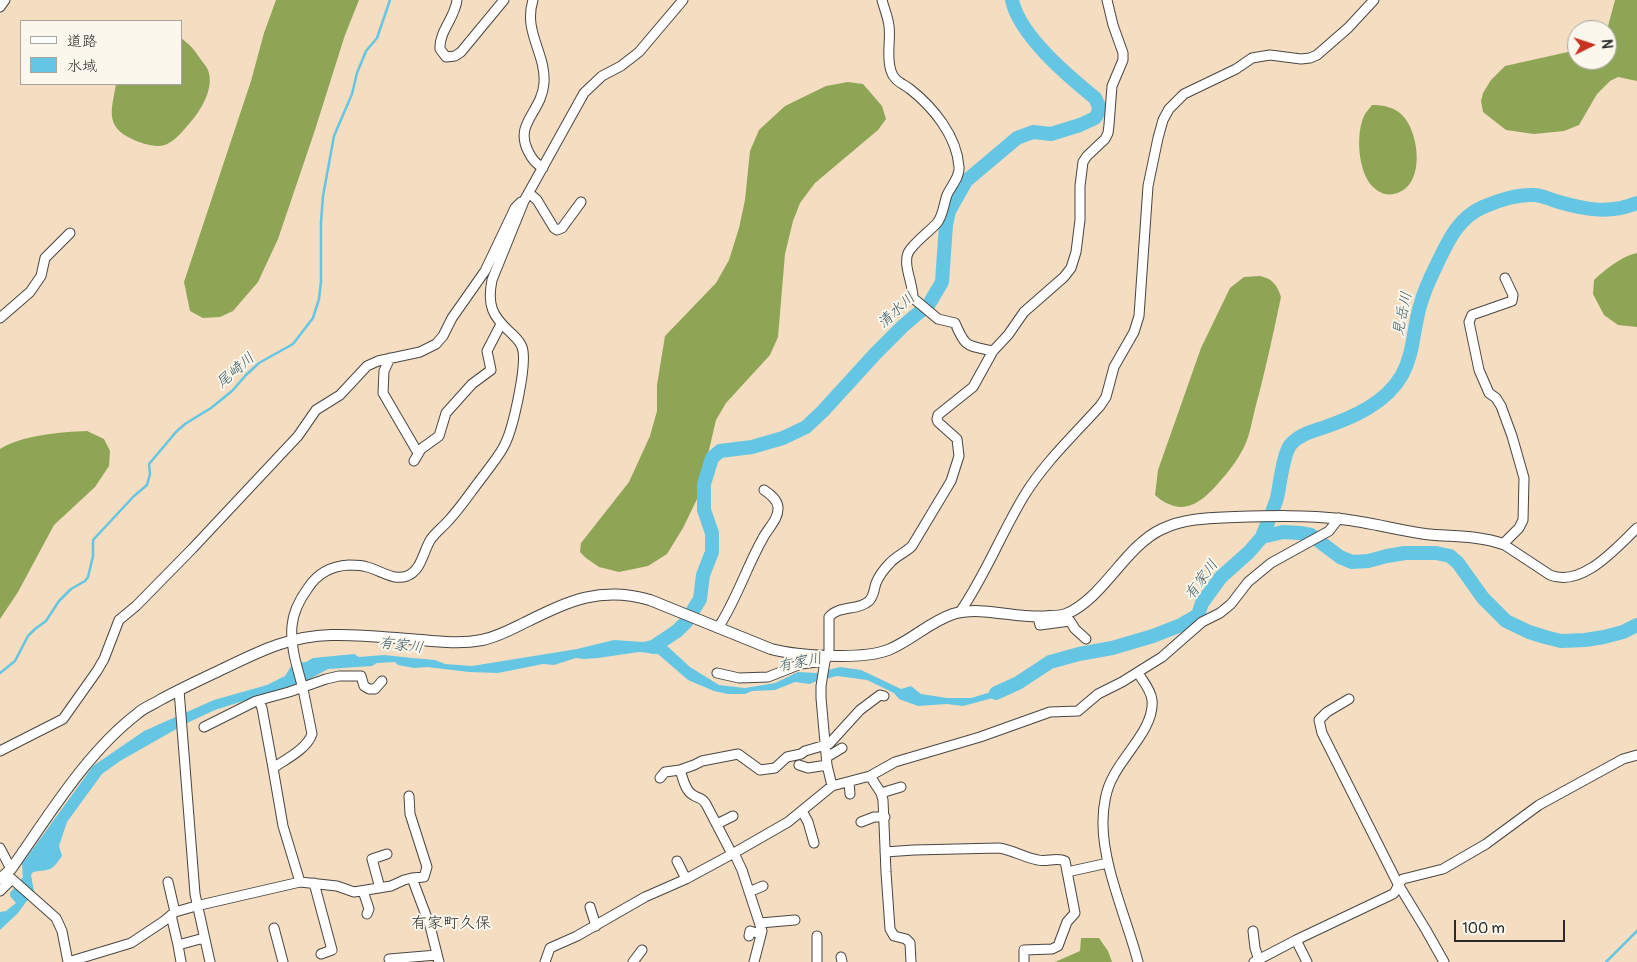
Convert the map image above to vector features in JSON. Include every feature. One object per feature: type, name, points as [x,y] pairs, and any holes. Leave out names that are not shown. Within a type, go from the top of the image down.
[{"type":"street","points":[[0,7],[5,0]]},
{"type":"street","points":[[457,0],[454,11],[440,38],[440,49],[446,57],[455,56],[461,52],[504,0]]},
{"type":"street","points":[[533,0],[530,8],[531,32],[542,64],[544,84],[540,103],[525,126],[523,135],[524,144],[532,160],[543,168]]},
{"type":"street","points":[[273,768],[301,748],[310,739],[312,734],[292,648],[291,628],[293,617],[302,597],[312,581],[325,571],[338,566],[366,566],[392,577],[406,576],[413,572],[420,564],[426,545],[432,536],[448,522],[500,451],[510,432],[524,364],[522,346],[518,339],[501,324],[491,308],[489,291],[492,280],[524,202],[584,93],[602,76],[621,66],[639,52],[683,0]]},
{"type":"street","points":[[882,0],[889,26],[888,56],[891,71],[896,81],[909,88],[925,102],[947,130],[956,150],[960,168],[938,221],[909,252],[906,259],[913,298],[938,319],[955,323],[963,342],[969,346],[993,351]]},
{"type":"street","points":[[832,786],[827,761],[821,686],[826,660],[829,617],[839,610],[868,602],[872,597],[877,581],[889,563],[912,546],[951,481],[959,456],[957,438],[938,422],[938,415],[973,387],[993,351],[1008,335],[1024,312],[1064,277],[1071,268],[1076,252],[1080,220],[1080,186],[1084,162],[1087,156],[1104,140],[1108,133],[1112,86],[1123,53],[1107,0]]},
{"type":"street","points":[[960,612],[982,579],[1005,531],[1036,478],[1106,397],[1114,367],[1134,332],[1141,301],[1148,186],[1158,138],[1163,120],[1169,110],[1184,94],[1236,69],[1252,58],[1270,55],[1301,59],[1317,55],[1348,28],[1374,0]]},
{"type":"street","points":[[529,193],[537,200],[557,230],[562,228],[581,202]]},
{"type":"street","points":[[0,751],[63,719],[97,671],[119,620],[136,606],[192,549],[298,436],[316,410],[340,395],[367,366],[378,360],[420,352],[436,344],[485,271],[515,208],[518,204],[524,202]]},
{"type":"street","points":[[0,318],[30,292],[41,276],[45,258],[70,233]]},
{"type":"street","points":[[1503,544],[1519,528],[1523,520],[1524,478],[1501,406],[1487,389],[1479,370],[1469,322],[1472,315],[1512,301],[1513,295],[1505,278]]},
{"type":"street","points":[[390,358],[384,371],[383,393],[416,457],[439,436],[446,413],[472,384],[490,371],[491,366],[487,351],[501,324]]},
{"type":"street","points":[[718,628],[730,609],[762,538],[777,516],[778,507],[776,502],[764,490]]},
{"type":"street","points":[[717,674],[739,678],[768,677],[801,664],[887,650],[943,618],[960,612],[978,611],[1038,618],[1064,614],[1085,602],[1137,547],[1161,529],[1180,522],[1202,518],[1283,516],[1339,518],[1425,534],[1489,539],[1503,544],[1550,575],[1558,578],[1578,576],[1598,563],[1637,528]]},
{"type":"street","points":[[545,962],[550,948],[596,926],[645,896],[686,879],[733,854],[788,822],[832,786],[870,776],[895,762],[980,737],[1050,712],[1078,711],[1098,694],[1138,673],[1162,657],[1202,622],[1220,613],[1231,604],[1248,582],[1271,563],[1329,531],[1339,518]]},
{"type":"street","points":[[0,879],[11,869],[83,768],[116,731],[138,712],[180,694],[257,653],[293,639],[330,635],[353,635],[451,643],[469,642],[501,635],[582,598],[616,594],[650,600],[771,649],[826,660]]},
{"type":"street","points":[[1038,618],[1040,625],[1070,621],[1075,629],[1086,639]]},
{"type":"street","points":[[1138,673],[1151,694],[1152,709],[1143,732],[1113,776],[1108,790],[1103,821],[1104,845],[1108,863],[1138,962]]},
{"type":"street","points":[[204,727],[259,701],[326,679],[361,676],[364,686],[375,689]]},
{"type":"street","points":[[375,689],[382,682]]},
{"type":"street","points":[[375,689],[378,700]]},
{"type":"street","points":[[180,694],[196,906],[210,962]]},
{"type":"street","points":[[660,778],[665,772],[680,770],[702,760],[738,754],[760,770],[775,768],[787,757],[826,745],[863,708],[880,695],[884,696]]},
{"type":"street","points":[[1349,699],[1326,712],[1318,722],[1326,743],[1398,884],[1444,962]]},
{"type":"street","points":[[259,701],[262,708],[283,826],[300,882]]},
{"type":"street","points":[[799,765],[808,768],[827,761],[842,748]]},
{"type":"street","points":[[1253,932],[1257,961],[1296,940],[1393,894],[1398,884],[1403,880],[1443,869],[1486,844],[1539,805],[1623,760],[1637,755]]},
{"type":"street","points":[[680,770],[691,794],[703,799],[742,870],[760,923],[761,934],[754,962]]},
{"type":"street","points":[[870,776],[881,793],[885,820],[890,929],[894,936],[906,939],[910,943],[910,962]]},
{"type":"street","points":[[849,782],[850,794]]},
{"type":"street","points":[[881,793],[901,786]]},
{"type":"street","points":[[0,891],[12,879],[56,918],[62,931],[68,962],[131,943],[173,913],[196,906],[300,882],[337,886],[354,892],[391,886],[404,880],[424,876],[427,867],[410,814],[409,796]]},
{"type":"street","points":[[810,804],[817,805],[824,800]]},
{"type":"street","points":[[802,811],[808,822],[814,843]]},
{"type":"street","points":[[717,824],[733,816]]},
{"type":"street","points":[[861,822],[874,817],[894,822]]},
{"type":"street","points":[[0,848],[11,869]]},
{"type":"street","points":[[885,852],[999,848],[1035,860],[1065,861],[1075,912],[1067,922],[1058,946],[1052,949],[1024,950],[1024,962]]},
{"type":"street","points":[[380,888],[372,859],[387,854]]},
{"type":"street","points":[[676,861],[686,879]]},
{"type":"street","points":[[1067,872],[1108,863]]},
{"type":"street","points":[[390,959],[438,958],[430,926],[412,878]]},
{"type":"street","points":[[168,882],[181,962]]},
{"type":"street","points":[[314,883],[332,950],[321,954]]},
{"type":"street","points":[[749,892],[763,886]]},
{"type":"street","points":[[363,891],[369,909],[367,914]]},
{"type":"street","points":[[590,907],[596,926]]},
{"type":"street","points":[[760,923],[795,920]]},
{"type":"street","points":[[274,928],[283,962]]},
{"type":"street","points":[[749,936],[750,931],[761,934]]},
{"type":"street","points":[[817,936],[817,962]]},
{"type":"street","points":[[178,945],[204,938]]},
{"type":"street","points":[[1296,940],[1307,962]]},
{"type":"street","points":[[633,962],[642,950]]},
{"type":"green space","points":[[276,0],[359,0],[345,35],[278,239],[258,282],[233,311],[220,317],[203,318],[190,311],[184,282]]},
{"type":"green space","points":[[1615,0],[1637,0],[1637,81],[1618,77],[1610,81],[1597,94],[1579,125],[1564,131],[1534,134],[1506,130],[1483,112],[1481,101],[1483,93],[1491,80],[1505,66],[1567,52],[1567,70],[1617,70],[1617,20],[1610,20]]},
{"type":"green space","points":[[182,39],[193,49],[208,70],[210,85],[201,107],[193,120],[178,136],[165,145],[143,143],[123,134],[114,122],[112,109],[116,85],[182,85]]},
{"type":"green space","points":[[848,82],[863,84],[882,106],[886,119],[878,130],[815,183],[800,203],[793,221],[785,254],[778,337],[770,355],[726,403],[716,420],[698,497],[683,528],[667,554],[648,566],[619,572],[599,567],[580,552],[581,543],[629,482],[650,436],[657,411],[657,385],[665,336],[716,283],[729,260],[745,200],[750,151],[759,130],[785,106],[826,86]]},
{"type":"green space","points":[[1372,105],[1389,107],[1400,113],[1409,124],[1416,147],[1417,160],[1411,182],[1404,190],[1393,194],[1382,193],[1373,187],[1368,181],[1361,162],[1360,131],[1365,114]]},
{"type":"green space","points":[[1637,253],[1637,327],[1618,325],[1604,315],[1593,294],[1594,280],[1619,260]]},
{"type":"green space","points":[[1260,276],[1274,283],[1281,297],[1247,441],[1231,468],[1214,488],[1199,501],[1191,505],[1183,507],[1174,506],[1155,495],[1158,470],[1201,348],[1230,288],[1244,277]]},
{"type":"green space","points":[[87,431],[104,439],[110,451],[109,466],[95,487],[54,525],[18,592],[0,619],[0,449],[30,437]]},
{"type":"green space","points":[[1081,938],[1099,938],[1108,951],[1112,962],[1055,962],[1080,951]]},
{"type":"water","points":[[614,640],[643,642],[652,640],[666,645],[690,667],[719,685],[745,688],[775,683],[798,672],[816,673],[840,667],[861,670],[901,689],[911,686],[921,694],[947,698],[971,698],[1021,683],[993,698],[963,706],[947,704],[918,706],[899,699],[894,693],[867,680],[837,676],[810,684],[795,682],[775,690],[728,694],[714,691],[688,680],[658,654],[639,652],[598,658],[576,658],[554,665],[543,664],[498,673],[427,667],[414,668],[398,665],[395,662],[377,663],[372,666],[328,669],[306,681],[215,710],[187,723],[120,761],[102,774],[67,822],[59,846],[62,856],[50,869],[33,872],[31,875],[34,891],[18,913],[0,930],[0,912],[6,911],[16,903],[10,896],[10,893],[23,877],[22,864],[93,766],[144,731],[214,700],[267,685],[285,676],[293,663],[306,662],[313,658],[354,654],[359,657],[384,655],[472,666],[577,649]]},
{"type":"waterway","name":"尾崎川","points":[[0,673],[15,661],[28,636],[46,621],[59,601],[71,589],[85,581],[88,577],[93,556],[93,540],[134,496],[147,485],[150,474],[149,464],[176,432],[232,391],[259,363],[293,344],[313,318],[319,299],[321,281],[323,196],[334,136],[352,94],[357,73],[366,51],[377,38],[390,0]]},
{"type":"waterway","name":"清水川","points":[[653,647],[677,631],[686,622],[700,599],[703,575],[712,552],[712,533],[704,510],[704,484],[712,458],[720,451],[752,447],[783,438],[806,427],[875,354],[903,326],[929,304],[942,282],[946,225],[949,211],[966,181],[1017,138],[1033,132],[1051,134],[1080,125],[1095,118],[1098,113],[1099,106],[1095,98],[1059,67],[1034,41],[1016,13],[1012,0]]},
{"type":"waterway","name":"見岳川","points":[[1262,537],[1277,498],[1284,462],[1291,444],[1303,435],[1347,419],[1368,408],[1387,394],[1402,375],[1409,358],[1418,315],[1427,285],[1450,239],[1467,217],[1489,204],[1521,195],[1537,195],[1569,205],[1598,210],[1617,209],[1637,203]]},
{"type":"waterway","name":"有家川","points":[[996,693],[1018,683],[1050,662],[1112,648],[1153,636],[1181,625],[1198,615],[1202,603],[1221,577],[1249,552],[1262,537],[1283,532],[1311,535],[1340,557],[1352,562],[1368,561],[1405,553],[1436,553],[1450,556],[1458,563],[1483,598],[1506,621],[1545,637],[1561,641],[1585,640],[1623,632],[1637,625]]},
{"type":"waterway","points":[[1606,962],[1637,931]]},
{"type":"district","name":"有家町久保","points":[[451,924]]}]
